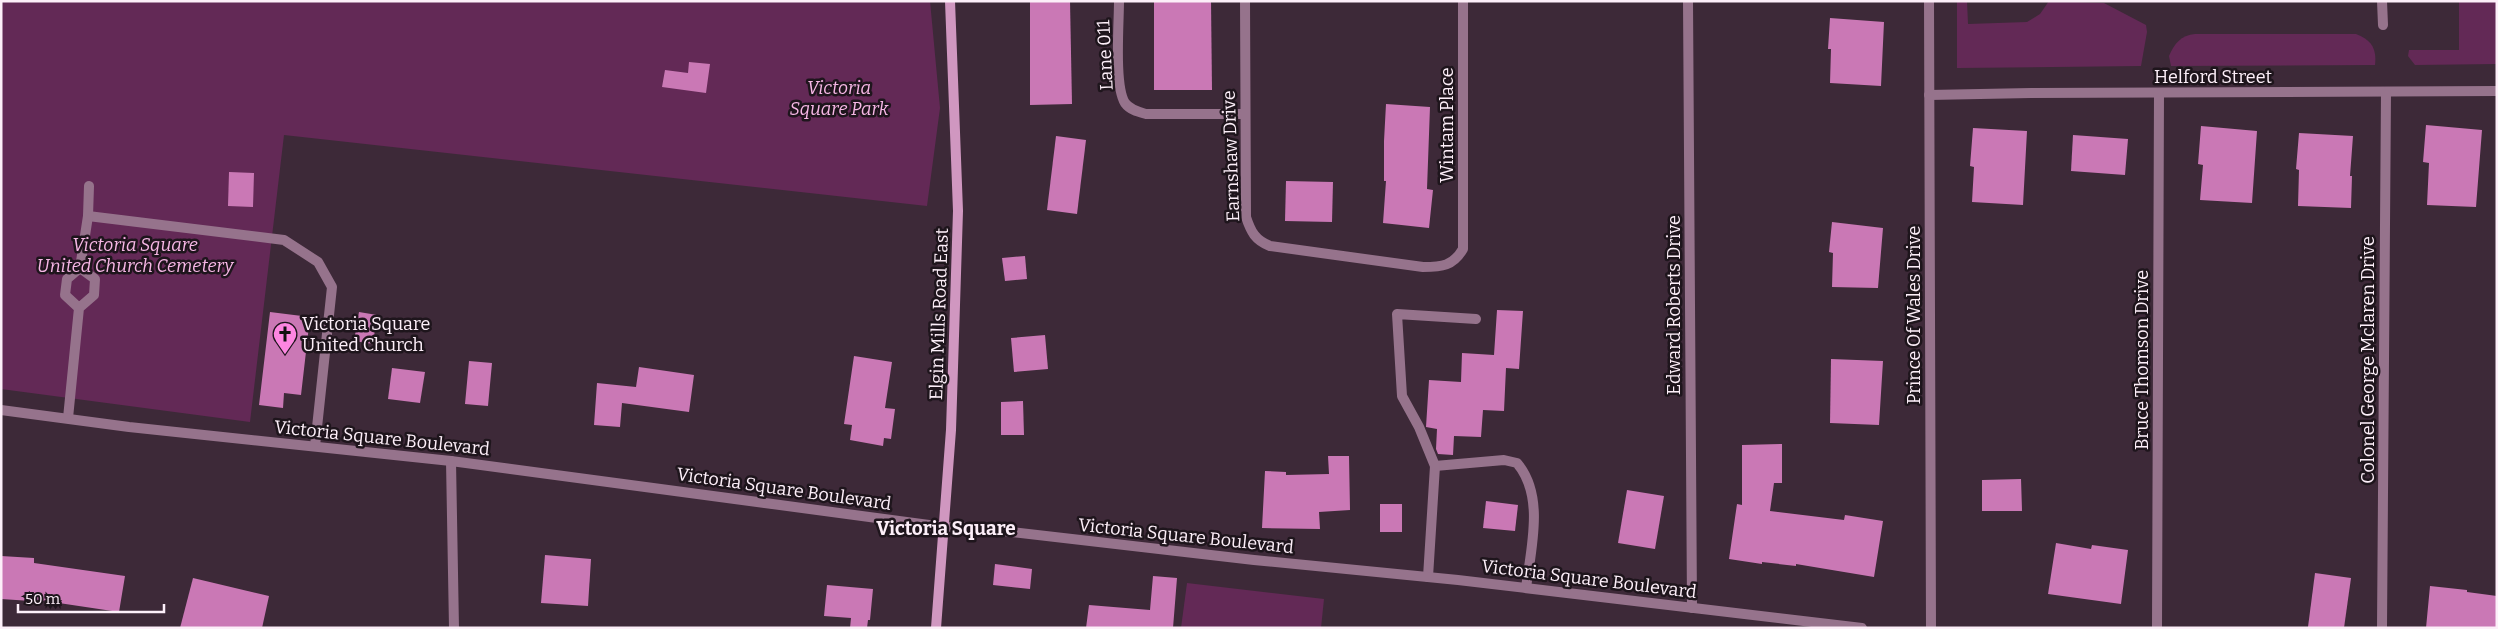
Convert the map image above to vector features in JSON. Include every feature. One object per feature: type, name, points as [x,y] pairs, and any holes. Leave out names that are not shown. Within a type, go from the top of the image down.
[{"type":"main road","name":"Elgin Mills Road East","points":[[936,628],[951,430],[958,211],[950,1]]},
{"type":"street","name":"Lane 011","points":[[1119,1],[1119,88],[1126,104],[1134,110],[1146,114],[1245,114]]},
{"type":"street","name":"Earnshaw Drive","points":[[1245,1],[1246,217],[1251,233],[1259,242],[1278,248],[1423,267],[1444,267],[1458,258],[1463,248]]},
{"type":"street","name":"Wintam Place","points":[[1463,1],[1463,248]]},
{"type":"street","name":"Edward Roberts Drive","points":[[1688,1],[1692,608]]},
{"type":"street","name":"Prince Of Wales Drive","points":[[1929,1],[1931,628]]},
{"type":"street","points":[[2382,1],[2383,25]]},
{"type":"street","name":"Helford Street","points":[[1929,95],[2497,91]]},
{"type":"street","name":"Colonel George Mclaren Drive","points":[[2382,628],[2386,92]]},
{"type":"street","name":"Bruce Thomson Drive","points":[[2157,628],[2159,93]]},
{"type":"street","points":[[79,308],[64,295],[67,279],[80,268],[88,216],[89,186]]},
{"type":"street","points":[[88,216],[284,240],[318,262],[332,287],[314,446]]},
{"type":"street","points":[[68,418],[79,308],[94,295],[95,278],[80,268]]},
{"type":"street","points":[[1428,577],[1435,466],[1420,428],[1402,396],[1397,314],[1476,319]]},
{"type":"street","name":"Victoria Square Boulevard","points":[[1,410],[451,461],[944,527],[977,528],[1254,560],[1428,577],[1862,628]]},
{"type":"street","points":[[1435,466],[1504,460],[1517,463],[1525,473],[1533,501],[1534,518],[1526,588]]},
{"type":"street","points":[[451,461],[454,628]]},
{"type":"green space","name":"Victoria Square Park","points":[[1,1],[930,1],[940,108],[927,206],[284,135],[250,422],[1,389]]},
{"type":"green space","points":[[1957,1],[1967,1],[1968,24],[2027,22],[2040,14],[2049,1],[2104,3],[2146,25],[2147,32],[2141,66],[1957,68]]},
{"type":"green space","points":[[2459,1],[2497,1],[2497,64],[2415,65],[2408,56],[2409,50],[2459,50]]},
{"type":"green space","points":[[2195,34],[2356,34],[2366,39],[2372,45],[2375,54],[2375,65],[2171,66],[2169,56],[2176,44],[2182,38]]},
{"type":"green space","points":[[1187,583],[1324,599],[1321,628],[1181,628]]},
{"type":"building","points":[[1030,1],[1070,1],[1072,104],[1030,105]]},
{"type":"building","points":[[1154,1],[1211,1],[1212,90],[1154,90]]},
{"type":"building","points":[[1830,18],[1884,22],[1881,86],[1830,83],[1831,49],[1828,49]]},
{"type":"building","points":[[689,62],[710,64],[706,93],[662,87],[665,70],[688,73]]},
{"type":"building","points":[[1386,104],[1430,107],[1427,189],[1433,190],[1429,228],[1383,223],[1386,181],[1384,181],[1384,141]]},
{"type":"building","points":[[2426,125],[2482,130],[2476,207],[2427,205],[2429,163],[2423,162]]},
{"type":"building","points":[[2201,126],[2257,131],[2252,203],[2200,200],[2203,165],[2198,164]]},
{"type":"building","points":[[1973,128],[2027,131],[2023,205],[1972,202],[1974,167],[1970,166]]},
{"type":"building","points":[[2299,133],[2353,136],[2350,176],[2352,176],[2351,208],[2298,206],[2299,170],[2296,169]]},
{"type":"building","points":[[2073,135],[2128,139],[2125,175],[2071,171]]},
{"type":"building","points":[[1056,136],[1086,140],[1077,214],[1047,210]]},
{"type":"building","points":[[229,172],[254,173],[253,207],[228,206]]},
{"type":"building","points":[[1286,181],[1333,182],[1332,222],[1285,221]]},
{"type":"building","points":[[1832,222],[1883,228],[1878,288],[1832,287],[1833,253],[1829,252]]},
{"type":"building","points":[[1025,256],[1027,279],[1005,281],[1002,258]]},
{"type":"building","points":[[1497,310],[1523,311],[1519,369],[1506,368],[1504,411],[1483,410],[1481,437],[1454,436],[1453,455],[1438,454],[1436,449],[1437,429],[1426,427],[1429,380],[1461,382],[1462,353],[1494,355]]},
{"type":"building","name":"Victoria Square United Church","points":[[270,312],[310,317],[301,395],[284,393],[283,408],[259,405]]},
{"type":"building","points":[[359,312],[377,315],[373,344],[354,341]]},
{"type":"building","points":[[1045,335],[1048,369],[1014,372],[1011,338]]},
{"type":"building","points":[[854,356],[892,362],[885,408],[895,409],[891,439],[884,438],[883,446],[850,440],[852,425],[844,424]]},
{"type":"building","points":[[1831,359],[1883,361],[1879,425],[1830,423]]},
{"type":"building","points":[[469,361],[492,363],[488,406],[465,404]]},
{"type":"building","points":[[639,367],[694,375],[689,412],[622,403],[620,427],[594,425],[597,383],[636,387]]},
{"type":"building","points":[[392,368],[425,372],[420,403],[388,399]]},
{"type":"building","points":[[1023,401],[1024,435],[1001,435],[1001,402]]},
{"type":"building","points":[[1782,444],[1782,483],[1774,483],[1770,511],[1844,520],[1845,515],[1883,521],[1874,577],[1796,564],[1796,566],[1762,562],[1762,564],[1729,559],[1737,504],[1742,505],[1742,445]]},
{"type":"building","points":[[1328,456],[1349,456],[1350,510],[1319,512],[1320,529],[1262,528],[1265,471],[1286,472],[1286,475],[1329,474]]},
{"type":"building","points":[[2021,479],[2022,511],[1982,511],[1982,480]]},
{"type":"building","points":[[1627,490],[1664,496],[1655,549],[1618,543]]},
{"type":"building","points":[[1486,501],[1518,505],[1515,531],[1483,528]]},
{"type":"building","points":[[1380,504],[1402,504],[1402,532],[1380,532]]},
{"type":"building","points":[[2056,543],[2091,549],[2092,545],[2128,550],[2121,604],[2048,594]]},
{"type":"building","points":[[545,555],[591,559],[588,606],[541,603]]},
{"type":"building","points":[[1,556],[34,558],[34,563],[125,576],[119,612],[32,599],[31,601],[1,599]]},
{"type":"building","points":[[995,564],[1032,569],[1030,589],[993,585]]},
{"type":"building","points":[[2315,573],[2351,578],[2344,628],[2308,627]]},
{"type":"building","points":[[1153,576],[1177,578],[1173,628],[1086,628],[1089,605],[1150,610]]},
{"type":"building","points":[[193,578],[269,596],[262,628],[180,628]]},
{"type":"building","points":[[827,585],[873,589],[870,620],[868,620],[867,628],[850,628],[851,618],[824,616]]},
{"type":"building","points":[[2430,586],[2467,590],[2467,592],[2497,596],[2497,628],[2426,628]]},
{"type":"place","name":"Victoria Square United Church","points":[[285,355]]},
{"type":"district","name":"Victoria Square","points":[[946,528]]},
{"type":"park label","name":"Victoria Square United Church Cemetery","points":[[135,255]]}]
